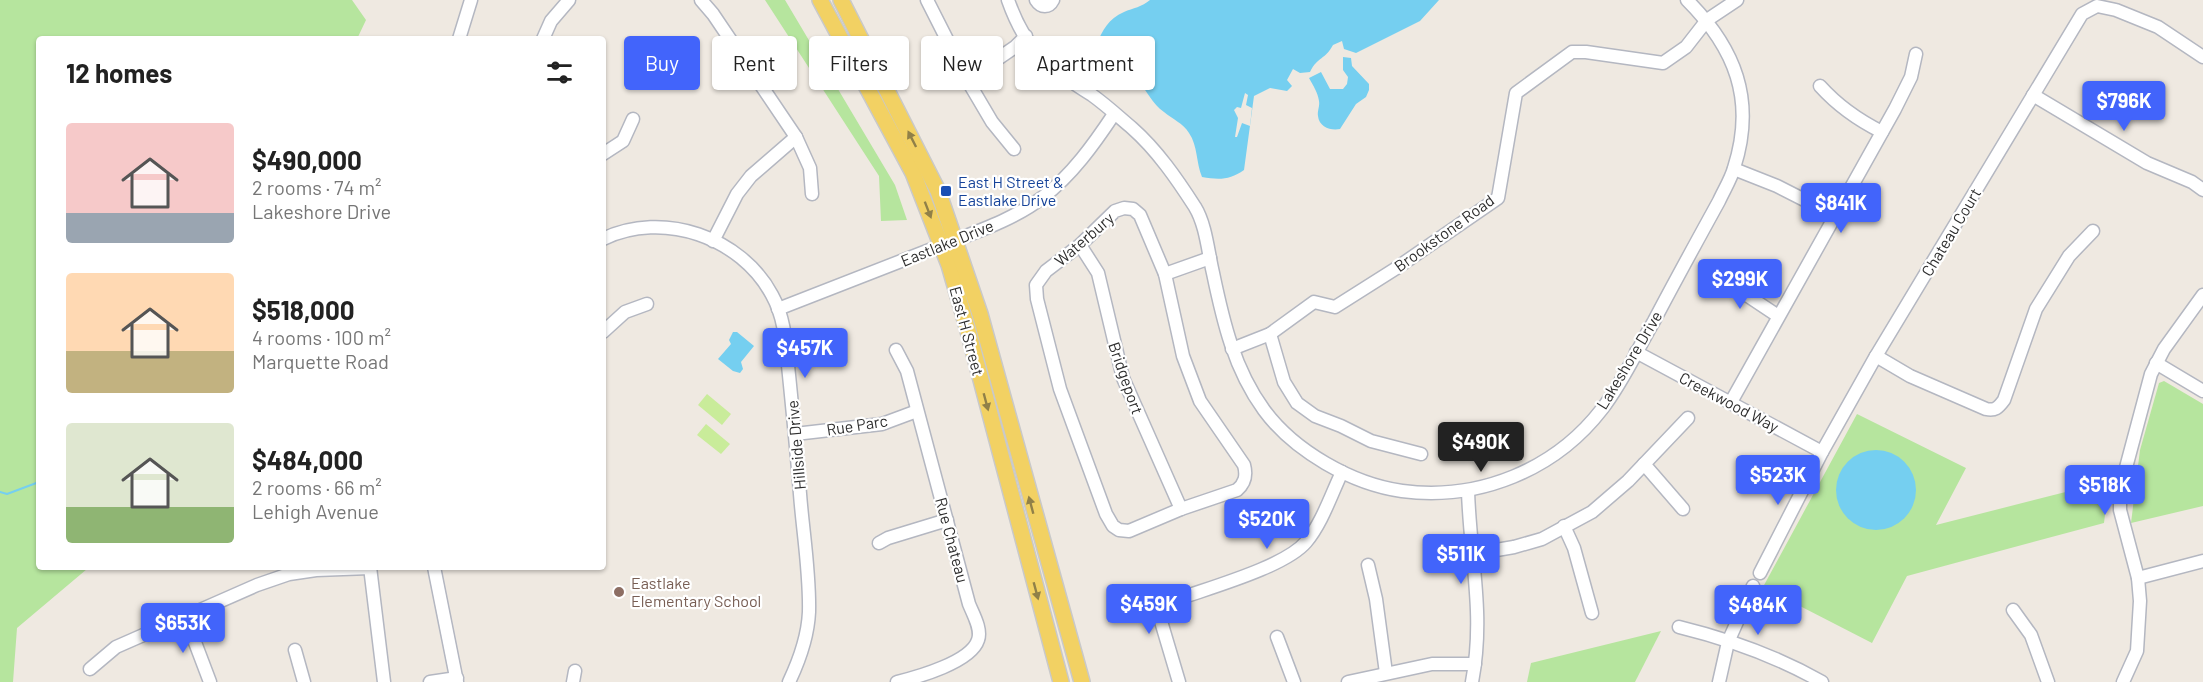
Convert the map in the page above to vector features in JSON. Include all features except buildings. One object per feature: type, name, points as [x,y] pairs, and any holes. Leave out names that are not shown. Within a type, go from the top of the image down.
[{"type":"main road","name":"East H Street","points":[[820,0],[949,243],[980,314],[1082,682]]},
{"type":"main road","name":"East H Street","points":[[841,0],[938,191],[967,327],[1061,682]]},
{"type":"street","points":[[460,36],[471,0]]},
{"type":"street","points":[[544,36],[551,21],[569,0]]},
{"type":"street","points":[[701,0],[713,14],[796,137],[810,168],[812,194]]},
{"type":"street","points":[[927,0],[945,36]]},
{"type":"street","name":"Lakeshore Drive","points":[[1008,0],[1026,36]]},
{"type":"street","points":[[1036,0],[1045,6],[1053,0]]},
{"type":"street","name":"Lakeshore Drive","points":[[1085,90],[1148,144],[1196,209],[1210,258],[1222,318],[1232,349],[1244,378],[1264,410],[1282,429],[1311,453],[1342,472],[1369,484],[1398,490],[1433,493],[1468,491],[1500,482],[1545,461],[1570,442],[1606,404],[1719,201],[1734,169],[1741,140],[1743,104],[1736,74],[1725,46],[1707,20],[1686,0]]},
{"type":"street","name":"Brookstone Road","points":[[1232,349],[1270,334],[1314,303],[1335,307],[1498,198],[1516,93],[1572,52],[1663,63],[1686,47],[1707,20],[1737,0]]},
{"type":"street","name":"Chateau Court","points":[[1760,573],[1822,452],[1876,356],[2082,14],[2097,6],[2115,10],[2158,27],[2203,57]]},
{"type":"street","points":[[1731,402],[1882,132],[1911,77],[1916,54]]},
{"type":"street","points":[[1820,86],[1832,99],[1859,120],[1882,132]]},
{"type":"street","points":[[973,90],[992,122],[1014,149]]},
{"type":"street","points":[[2033,96],[2146,163],[2192,182],[2203,190]]},
{"type":"street","name":"Eastlake Drive","points":[[778,309],[1006,220],[1045,196],[1075,167],[1114,114]]},
{"type":"street","points":[[606,152],[623,141],[633,119]]},
{"type":"street","points":[[713,240],[737,194],[751,176],[796,137]]},
{"type":"street","points":[[1734,169],[1777,186],[1834,215]]},
{"type":"street","name":"Waterbury","points":[[1124,208],[1133,209],[1140,215],[1165,274],[1183,356],[1200,401],[1244,465],[1246,473],[1243,484],[1237,490],[1181,509],[1129,531],[1119,530],[1113,526],[1106,514],[1060,389],[1038,306],[1036,285],[1046,271],[1080,245],[1115,212],[1124,208]]},
{"type":"street","name":"Hillside Drive","points":[[606,238],[630,230],[655,227],[690,231],[713,240],[732,250],[753,269],[771,293],[778,309],[784,332],[808,573],[809,614],[805,639],[789,682]]},
{"type":"street","points":[[1876,356],[1910,376],[1986,409],[1993,410],[1999,407],[2004,400],[2037,309],[2069,256],[2093,231]]},
{"type":"street","name":"Bridgeport","points":[[1080,245],[1098,273],[1123,378],[1181,509]]},
{"type":"street","points":[[1165,274],[1210,258]]},
{"type":"street","points":[[1721,278],[1778,316]]},
{"type":"street","points":[[2123,682],[2137,651],[2140,601],[2138,578],[2122,524],[2120,490],[2156,363],[2203,295]]},
{"type":"street","points":[[606,329],[625,312],[647,304]]},
{"type":"street","points":[[1270,334],[1284,382],[1297,404],[1315,416],[1371,441],[1421,454]]},
{"type":"street","name":"Rue Chateau","points":[[896,350],[907,371],[969,604],[979,628],[979,639],[958,659],[930,673],[897,682]]},
{"type":"street","name":"Creekwood Way","points":[[1636,352],[1822,452]]},
{"type":"street","points":[[2156,363],[2203,391]]},
{"type":"street","name":"Rue Parc","points":[[795,434],[882,424],[918,411]]},
{"type":"street","points":[[1473,554],[1514,547],[1542,539],[1599,507],[1628,481],[1688,418]]},
{"type":"street","points":[[1644,464],[1683,509]]},
{"type":"street","points":[[1179,682],[1160,618],[1162,608],[1170,602],[1258,570],[1294,553],[1314,531],[1342,472]]},
{"type":"street","points":[[1468,491],[1479,611],[1472,682]]},
{"type":"street","points":[[879,543],[888,538],[947,520]]},
{"type":"street","points":[[1564,526],[1574,548],[1592,613]]},
{"type":"street","points":[[2138,578],[2203,561]]},
{"type":"street","points":[[1368,566],[1376,599],[1386,673]]},
{"type":"street","points":[[90,669],[116,647],[184,616],[246,589],[289,574],[316,570]]},
{"type":"street","points":[[370,570],[384,682]]},
{"type":"street","points":[[430,682],[457,680],[435,570]]},
{"type":"street","points":[[1719,682],[1728,642],[1753,586]]},
{"type":"street","points":[[2013,610],[2031,635],[2048,682]]},
{"type":"street","points":[[184,616],[210,682]]},
{"type":"street","points":[[1679,627],[1786,663],[1822,682]]},
{"type":"street","points":[[1277,637],[1294,682]]},
{"type":"street","points":[[295,650],[304,682]]},
{"type":"street","points":[[1348,682],[1432,664],[1475,664]]},
{"type":"green space","points":[[0,0],[352,0],[366,20],[358,36],[36,36],[36,570],[86,570],[17,628],[13,682],[0,682]]},
{"type":"green space","points":[[765,0],[785,0],[809,40],[809,68],[797,49],[797,36],[788,36]]},
{"type":"green space","points":[[823,90],[839,90],[895,185],[907,220],[881,221],[879,176]]},
{"type":"green space","points":[[2164,381],[2203,404],[2203,506],[2131,523],[2140,450],[2159,383]]},
{"type":"green space","points":[[707,394],[731,414],[722,425],[698,405]]},
{"type":"green space","points":[[1857,414],[1966,468],[1936,525],[2109,481],[2104,523],[1907,576],[1872,643],[1763,587]]},
{"type":"green space","points":[[706,424],[730,444],[721,454],[697,435]]},
{"type":"green space","points":[[1661,631],[1635,682],[1527,682],[1531,663]]},
{"type":"water","points":[[1150,0],[1439,0],[1420,21],[1356,53],[1344,49],[1342,41],[1333,45],[1310,72],[1300,73],[1293,69],[1287,80],[1292,86],[1287,91],[1270,88],[1254,96],[1244,170],[1234,176],[1219,179],[1202,177],[1194,143],[1187,130],[1160,109],[1145,90],[1155,90],[1155,36],[1101,36],[1114,18]]},
{"type":"water","points":[[1343,57],[1351,58],[1352,66],[1369,84],[1369,90],[1366,97],[1356,104],[1340,129],[1333,129],[1326,127],[1319,120],[1318,98],[1309,78],[1321,72],[1330,89],[1343,89],[1348,77],[1343,70]]},
{"type":"water","points":[[733,332],[737,332],[754,346],[741,362],[743,369],[740,373],[733,371],[718,359],[731,344],[729,340]]},
{"type":"water","points":[[1876,450],[1891,453],[1904,462],[1913,475],[1916,490],[1913,505],[1904,518],[1891,527],[1876,530],[1861,527],[1848,518],[1839,505],[1836,490],[1839,475],[1848,462],[1861,453]]},
{"type":"pier","points":[[1245,93],[1248,95],[1246,105],[1252,108],[1250,126],[1242,123],[1235,137],[1238,118],[1234,110],[1237,107],[1241,108]]},
{"type":"waterway","points":[[0,492],[7,494],[36,483]]},
{"type":"place","name":"East H Street & Eastlake Drive","points":[[946,191]]},
{"type":"place","name":"Eastlake Elementary School","points":[[619,592]]}]
